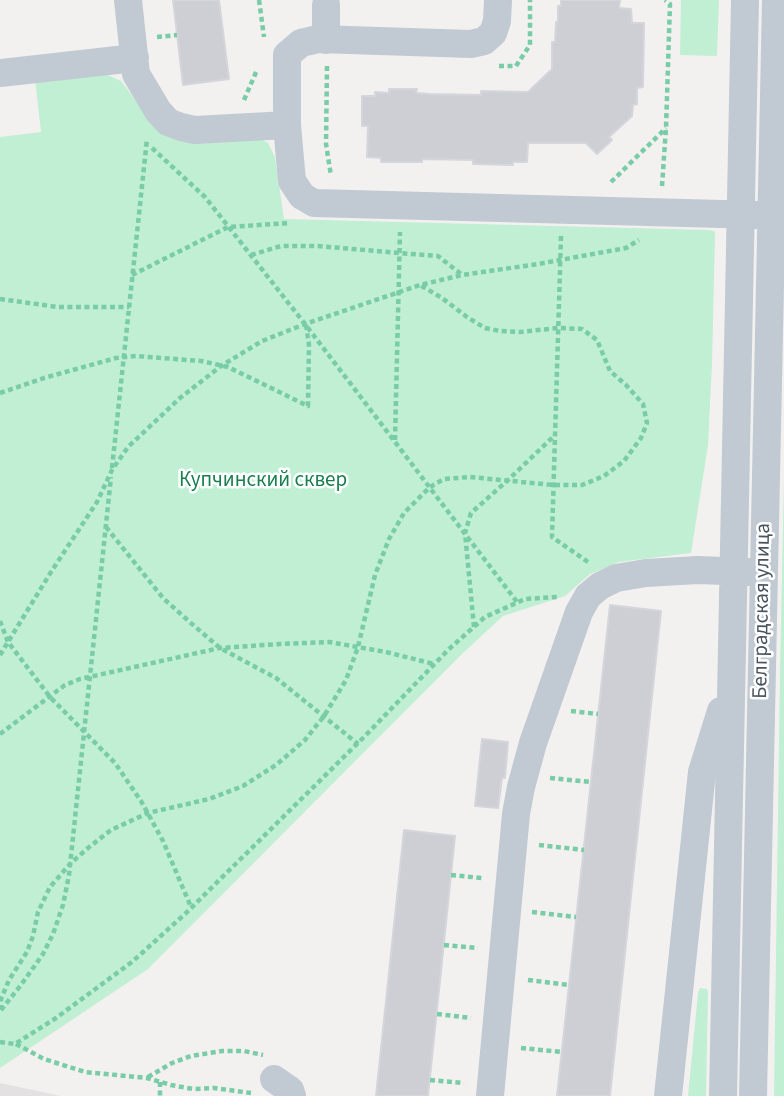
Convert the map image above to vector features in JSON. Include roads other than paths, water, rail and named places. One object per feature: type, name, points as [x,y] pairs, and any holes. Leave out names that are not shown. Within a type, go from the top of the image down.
[{"type":"street","points":[[128,0],[136,75],[168,122],[195,130],[287,125]]},
{"type":"street","points":[[326,51],[471,44],[484,41],[493,33],[497,21],[498,0]]},
{"type":"street","name":"Белградская улица","points":[[723,1096],[745,0]]},
{"type":"street","name":"Белградская улица","points":[[753,1096],[776,0]]},
{"type":"street","points":[[326,5],[326,51]]},
{"type":"street","points":[[326,51],[318,39],[301,43],[287,55],[287,125],[292,181],[302,196],[314,203],[772,215]]},
{"type":"street","points":[[0,73],[135,58]]},
{"type":"street","points":[[490,1096],[516,814],[533,743],[579,612],[588,596],[616,578],[698,570],[764,573]]},
{"type":"street","points":[[668,1096],[702,772],[731,678]]},
{"type":"park label","name":"Купчинский сквер","points":[[263,481]]}]
